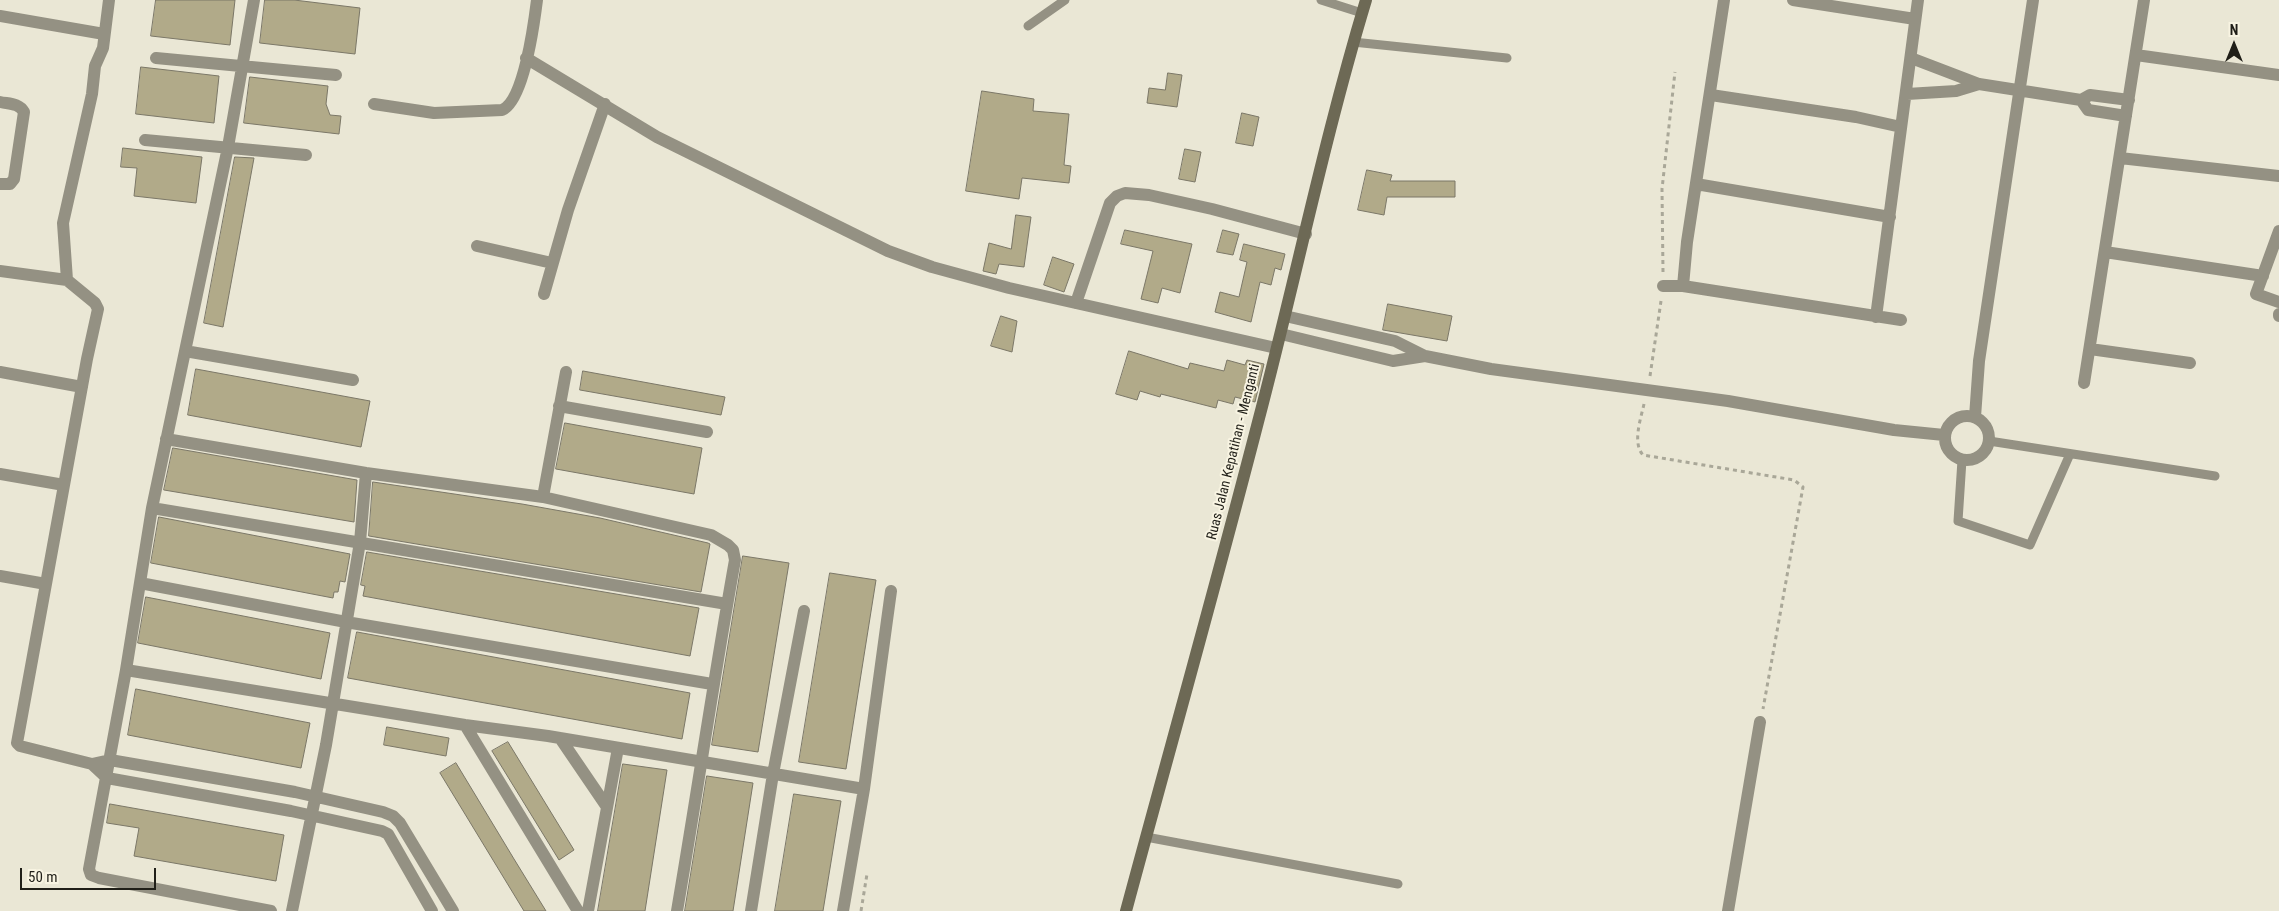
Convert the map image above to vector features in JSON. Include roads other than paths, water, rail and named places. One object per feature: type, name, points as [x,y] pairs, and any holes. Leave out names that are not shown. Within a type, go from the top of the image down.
[{"type":"main road","name":"Ruas Jalan Kepatihan - Menganti","points":[[1126,911],[1223,555],[1281,334],[1353,42],[1366,0]]},
{"type":"street","points":[[67,280],[63,223],[92,94],[95,66],[103,48],[109,0]]},
{"type":"street","points":[[254,0],[228,147],[152,508],[126,670],[89,869],[91,875],[271,911]]},
{"type":"street","points":[[374,104],[434,113],[502,110],[513,102],[526,58],[537,0]]},
{"type":"street","points":[[1683,286],[1696,184],[1724,0]]},
{"type":"street","points":[[1793,0],[1914,20]]},
{"type":"street","points":[[1876,317],[1918,0]]},
{"type":"street","points":[[1975,417],[1979,360],[2033,0]]},
{"type":"street","points":[[2084,383],[2144,0]]},
{"type":"street","points":[[0,16],[104,34]]},
{"type":"street","points":[[2136,55],[2279,76]]},
{"type":"street","points":[[156,58],[243,68],[336,75]]},
{"type":"street","points":[[526,58],[657,136],[888,251],[932,267],[1009,288],[1276,348]]},
{"type":"street","points":[[1911,58],[1979,84],[2081,100],[2090,95],[2129,100]]},
{"type":"street","points":[[1907,94],[1956,91],[1979,84]]},
{"type":"street","points":[[1711,95],[1856,117],[1901,127]]},
{"type":"street","points":[[2081,100],[2088,110],[2126,116]]},
{"type":"street","points":[[0,102],[17,105],[24,112],[14,179],[10,184],[0,184]]},
{"type":"street","points":[[544,294],[568,210],[605,104]]},
{"type":"street","points":[[145,140],[306,155]]},
{"type":"street","points":[[2120,158],[2279,176]]},
{"type":"street","points":[[1696,184],[1890,217]]},
{"type":"street","points":[[1076,303],[1110,203],[1117,196],[1126,193],[1150,195],[1212,209],[1306,234]]},
{"type":"street","points":[[2279,231],[2256,294],[2279,302]]},
{"type":"street","points":[[477,246],[552,263]]},
{"type":"street","points":[[2105,252],[2263,276]]},
{"type":"street","points":[[0,271],[67,280],[95,303],[98,309],[17,743],[20,746],[84,763],[106,778],[313,815],[388,834],[432,911]]},
{"type":"street","points":[[1663,286],[1683,286],[1901,320]]},
{"type":"street","points":[[1285,316],[1395,341],[1425,356],[1491,369],[1728,401],[1894,430],[1944,435]]},
{"type":"street","points":[[1281,334],[1393,361],[1425,356]]},
{"type":"street","points":[[2090,349],[2190,363]]},
{"type":"street","points":[[185,351],[353,380]]},
{"type":"street","points":[[0,372],[82,387]]},
{"type":"street","points":[[543,497],[566,372]]},
{"type":"street","points":[[559,406],[707,432]]},
{"type":"street","points":[[1968,415],[1975,417],[1986,427],[1989,441],[1987,448],[1977,458],[1962,460],[1949,452],[1944,435],[1948,425],[1954,419],[1968,415]]},
{"type":"street","points":[[166,439],[366,473],[543,497],[703,532],[724,541],[733,550],[735,560],[712,684],[702,762],[677,911]]},
{"type":"street","points":[[292,911],[313,815],[360,542],[366,473]]},
{"type":"street","points":[[0,474],[64,485]]},
{"type":"street","points":[[152,508],[727,604]]},
{"type":"street","points":[[0,576],[46,584]]},
{"type":"street","points":[[140,583],[346,622],[712,684]]},
{"type":"street","points":[[843,911],[864,789],[891,591]]},
{"type":"street","points":[[751,911],[773,774],[804,611]]},
{"type":"street","points":[[126,670],[465,725],[560,738],[864,789]]},
{"type":"street","points":[[1728,911],[1760,722]]},
{"type":"street","points":[[465,725],[578,911]]},
{"type":"street","points":[[560,738],[607,807]]},
{"type":"street","points":[[588,911],[618,748]]},
{"type":"street","points":[[84,763],[110,760],[316,796],[393,816],[400,824],[453,911]]},
{"type":"lane","points":[[1028,26],[1065,0]]},
{"type":"lane","points":[[1320,0],[1362,13]]},
{"type":"lane","points":[[1353,42],[1507,58]]},
{"type":"lane","points":[[1989,441],[2215,476]]},
{"type":"lane","points":[[1962,460],[1958,520],[2030,546],[2070,454]]},
{"type":"lane","points":[[1146,837],[1398,884]]}]
